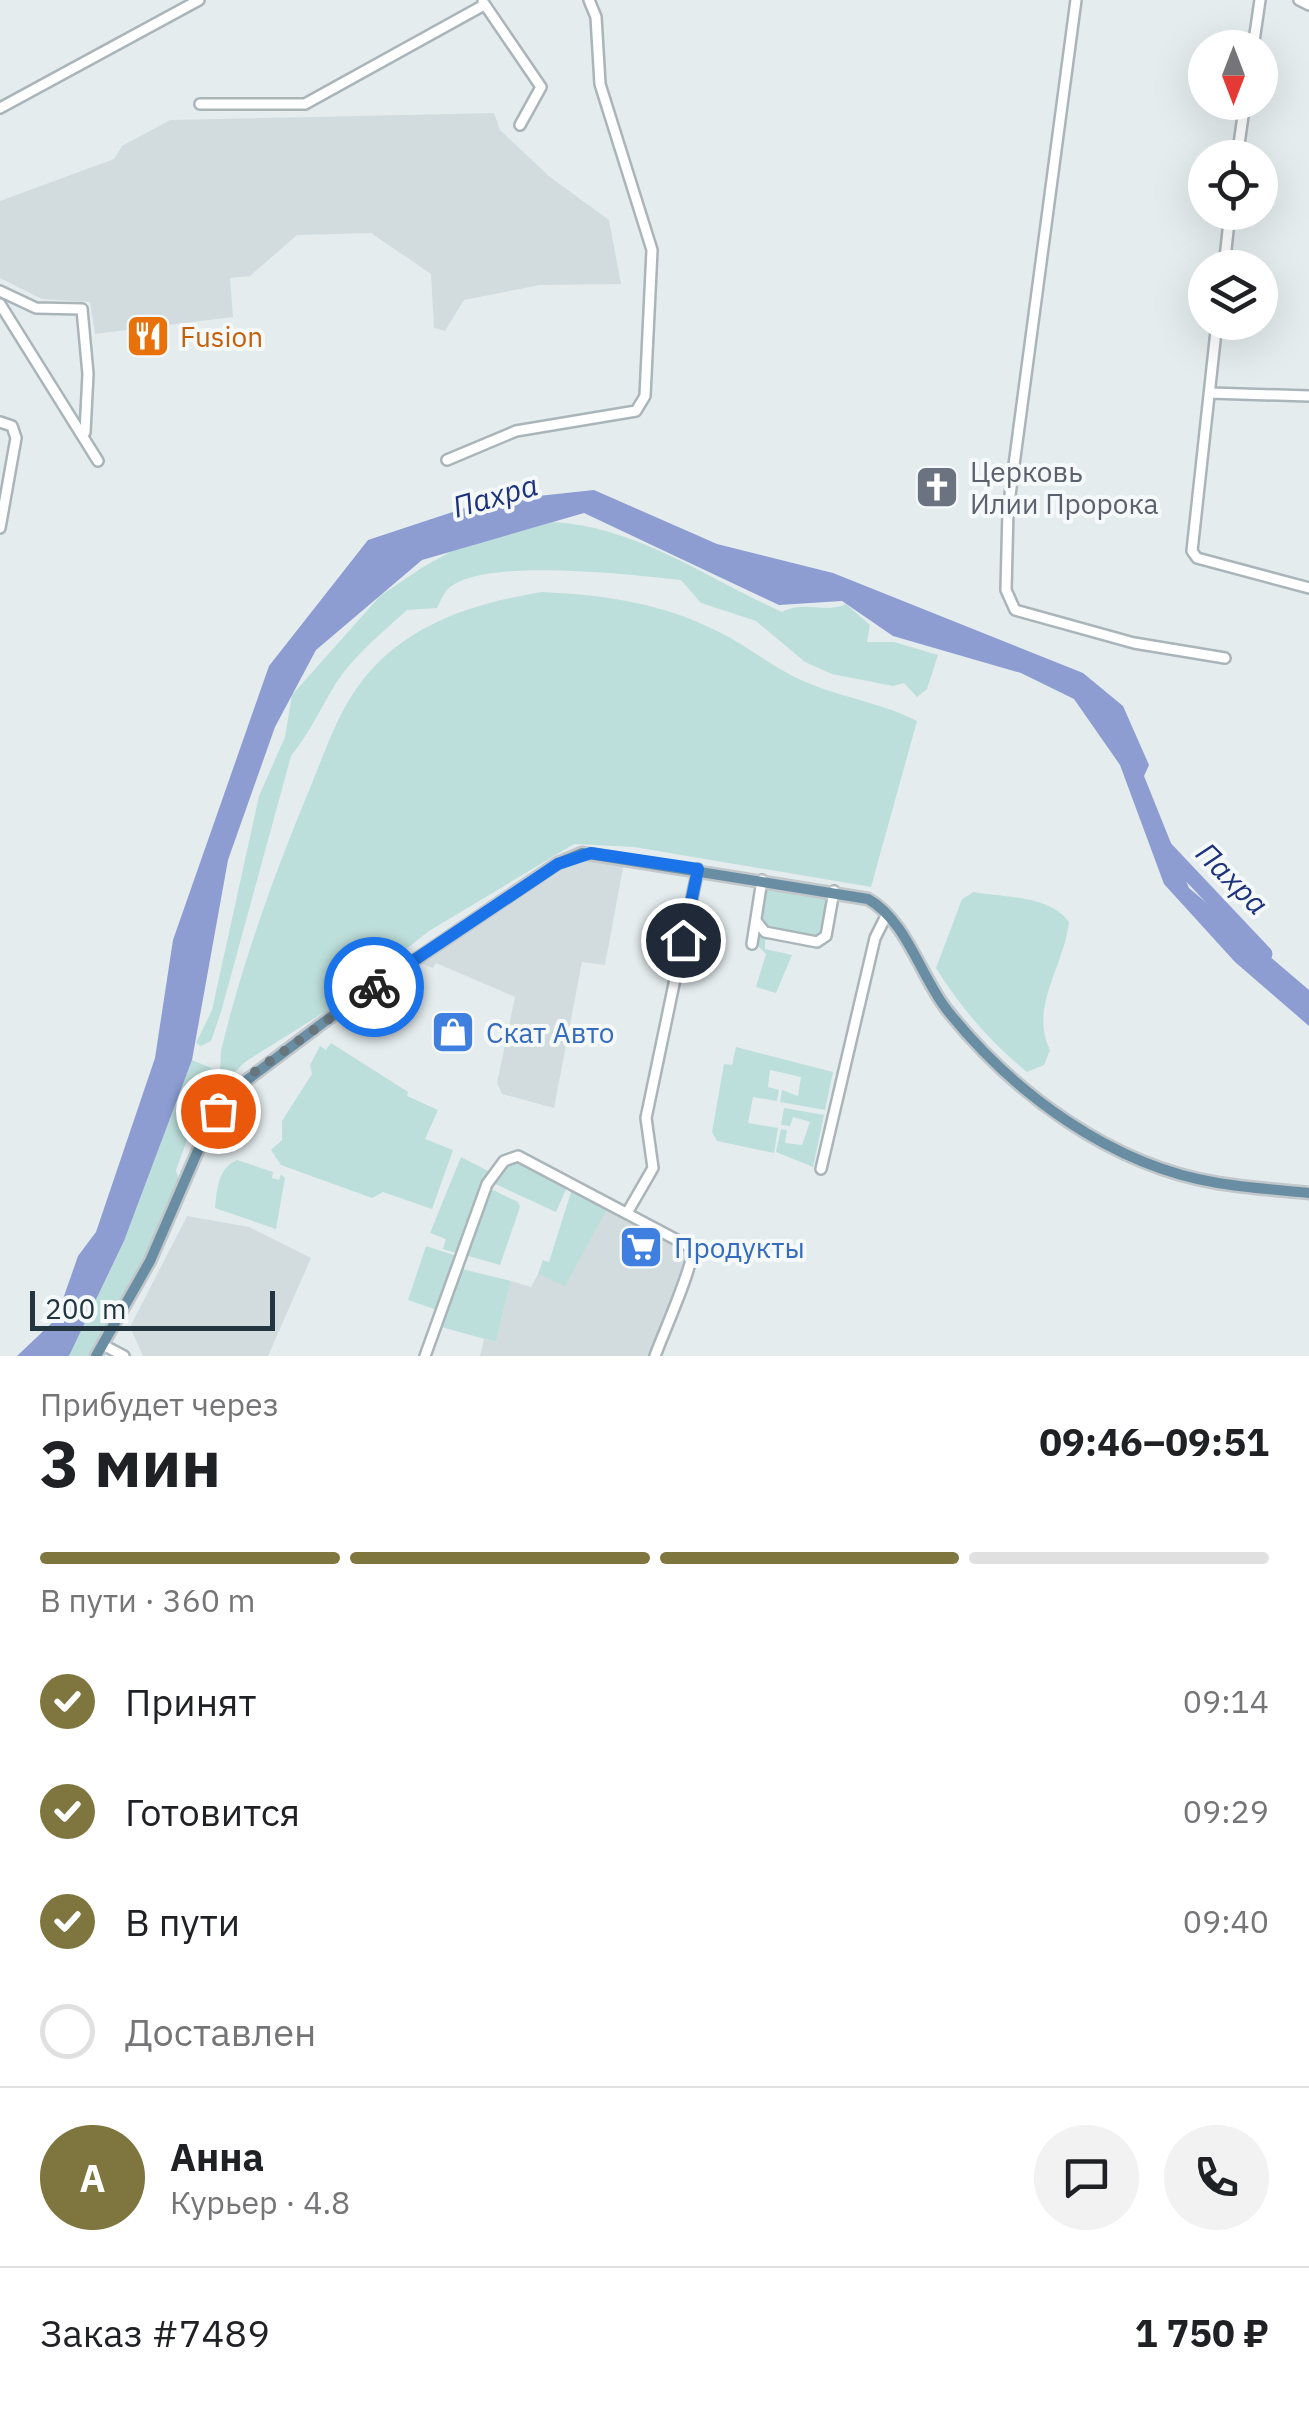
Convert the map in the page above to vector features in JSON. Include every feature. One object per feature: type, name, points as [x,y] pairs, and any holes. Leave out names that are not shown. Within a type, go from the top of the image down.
[{"type":"main road","points":[[96,1356],[150,1261],[209,1125],[252,1074],[571,856],[600,854],[868,899],[886,914],[945,1008],[989,1057],[1068,1122],[1133,1159],[1216,1183],[1309,1192]]},
{"type":"street","points":[[0,108],[199,0]]},
{"type":"street","points":[[447,460],[516,431],[636,411],[644,396],[654,285],[652,250],[600,84],[596,18],[590,0]]},
{"type":"street","points":[[1076,0],[1008,510],[1006,590],[1016,610],[1032,615],[1134,643],[1225,658]]},
{"type":"street","points":[[1255,30],[1260,0]]},
{"type":"street","points":[[1299,0],[1309,5]]},
{"type":"street","points":[[200,104],[305,104],[482,2],[541,87],[533,109],[520,125]]},
{"type":"street","points":[[0,291],[36,308],[82,309],[88,374],[85,432],[81,434]]},
{"type":"street","points":[[0,304],[98,461]]},
{"type":"street","points":[[1216,340],[1192,552],[1198,558],[1309,588]]},
{"type":"street","points":[[1210,393],[1309,396]]},
{"type":"street","points":[[0,422],[12,426],[16,438],[0,528]]},
{"type":"street","points":[[627,1213],[653,1168],[646,1118],[698,869]]},
{"type":"street","points":[[752,944],[762,880]]},
{"type":"street","points":[[757,922],[765,932],[817,942],[826,936],[834,891]]},
{"type":"street","points":[[821,1169],[874,938],[886,914]]},
{"type":"street","points":[[425,1356],[488,1184],[504,1161],[518,1156],[683,1242],[695,1257],[656,1356]]},
{"type":"street","points":[[103,1345],[124,1356]]},
{"type":"shaded area","points":[[494,113],[500,130],[550,177],[609,220],[621,284],[540,285],[464,300],[445,331],[434,328],[431,274],[371,233],[297,235],[250,276],[230,278],[233,317],[95,334],[90,302],[42,299],[0,278],[0,201],[114,159],[122,146],[170,120]]},
{"type":"shaded area","points":[[571,856],[625,857],[605,965],[582,962],[554,1108],[502,1094],[497,1083],[515,997],[436,963],[433,968],[423,964],[426,956]]},
{"type":"shaded area","points":[[608,1208],[690,1252],[652,1356],[480,1356],[484,1339],[496,1342],[511,1281],[531,1287],[538,1274],[565,1285]]},
{"type":"shaded area","points":[[187,1216],[249,1227],[311,1258],[268,1356],[143,1356],[130,1327]]},
{"type":"green space","points":[[553,522],[614,533],[643,544],[782,612],[846,604],[870,625],[867,642],[894,642],[938,655],[927,689],[917,697],[904,683],[893,686],[832,674],[805,662],[756,621],[701,603],[681,580],[526,571],[494,573],[449,588],[437,608],[407,610],[360,653],[336,683],[291,756],[221,1012],[211,1041],[201,1046],[196,1043],[212,1010],[259,796],[285,737],[292,695],[380,596],[423,567],[452,551]]},
{"type":"green space","points":[[542,592],[611,598],[678,614],[721,633],[801,680],[917,721],[871,887],[634,847],[574,844],[429,931],[331,1008],[245,1062],[224,1083],[221,1051],[250,949],[322,757],[354,692],[380,661],[420,631],[467,610]]},
{"type":"green space","points":[[767,887],[828,897],[823,939],[760,928]]},
{"type":"green space","points":[[974,892],[1039,902],[1061,913],[1069,922],[1045,1002],[1043,1018],[1050,1050],[1044,1065],[1027,1072],[977,1024],[936,968],[962,899]]},
{"type":"green space","points":[[757,936],[771,939],[765,940],[765,949],[792,955],[776,993],[756,987],[766,954],[756,944]]},
{"type":"green space","points":[[331,1043],[408,1092],[407,1096],[438,1110],[425,1139],[453,1150],[432,1209],[383,1192],[372,1198],[281,1165],[271,1150],[282,1140],[282,1121],[312,1074],[310,1065],[320,1046],[326,1050]]},
{"type":"green space","points":[[736,1047],[833,1072],[825,1110],[780,1102],[782,1090],[798,1096],[801,1077],[770,1070],[768,1087],[779,1090],[777,1101],[753,1097],[748,1123],[778,1128],[774,1153],[717,1141],[712,1132],[724,1064],[732,1065]]},
{"type":"green space","points":[[192,1060],[218,1071],[219,1084],[197,1113],[176,1170],[181,1188],[150,1261],[96,1356],[69,1356],[124,1241]]},
{"type":"green space","points":[[784,1108],[824,1115],[813,1167],[776,1152],[781,1129],[787,1130],[785,1143],[802,1145],[810,1122],[793,1117],[790,1126],[781,1125]]},
{"type":"green space","points":[[461,1157],[490,1172],[459,1254],[443,1249],[446,1239],[430,1233]]},
{"type":"green space","points":[[237,1160],[273,1172],[272,1178],[279,1180],[281,1174],[285,1178],[276,1229],[215,1208],[222,1174]]},
{"type":"green space","points":[[517,1160],[567,1187],[556,1212],[493,1183],[506,1163]]},
{"type":"green space","points":[[572,1189],[608,1208],[565,1286],[538,1274],[543,1260],[549,1262]]},
{"type":"green space","points":[[493,1190],[518,1202],[520,1207],[500,1265],[465,1255],[488,1192]]},
{"type":"green space","points":[[426,1246],[457,1256],[437,1310],[408,1300]]},
{"type":"green space","points":[[462,1269],[511,1281],[496,1342],[441,1327]]},
{"type":"water","points":[[594,490],[717,544],[833,573],[1083,673],[1123,706],[1149,765],[1144,776],[1189,888],[1309,990],[1309,1026],[1235,962],[1164,884],[1120,765],[1074,699],[1021,673],[893,636],[842,601],[779,605],[584,513],[422,560],[316,650],[275,727],[228,860],[192,1060],[124,1241],[69,1356],[17,1356],[56,1319],[78,1256],[96,1232],[155,1058],[173,940],[269,666],[368,540],[483,502]]},
{"type":"waterway","name":"Пахра","points":[[1164,847],[1265,954]]},
{"type":"way so far","points":[[218,1111],[252,1074],[374,987]]},
{"type":"place","name":"Fusion","points":[[148,336]]},
{"type":"place","name":"Церковь Илии Пророка","points":[[937,487]]},
{"type":"place","name":"Скат Авто","points":[[453,1032]]},
{"type":"place","name":"Продукты","points":[[641,1247]]},
{"type":"route","points":[[374,987],[558,864],[582,853],[698,869],[683,940]]}]
